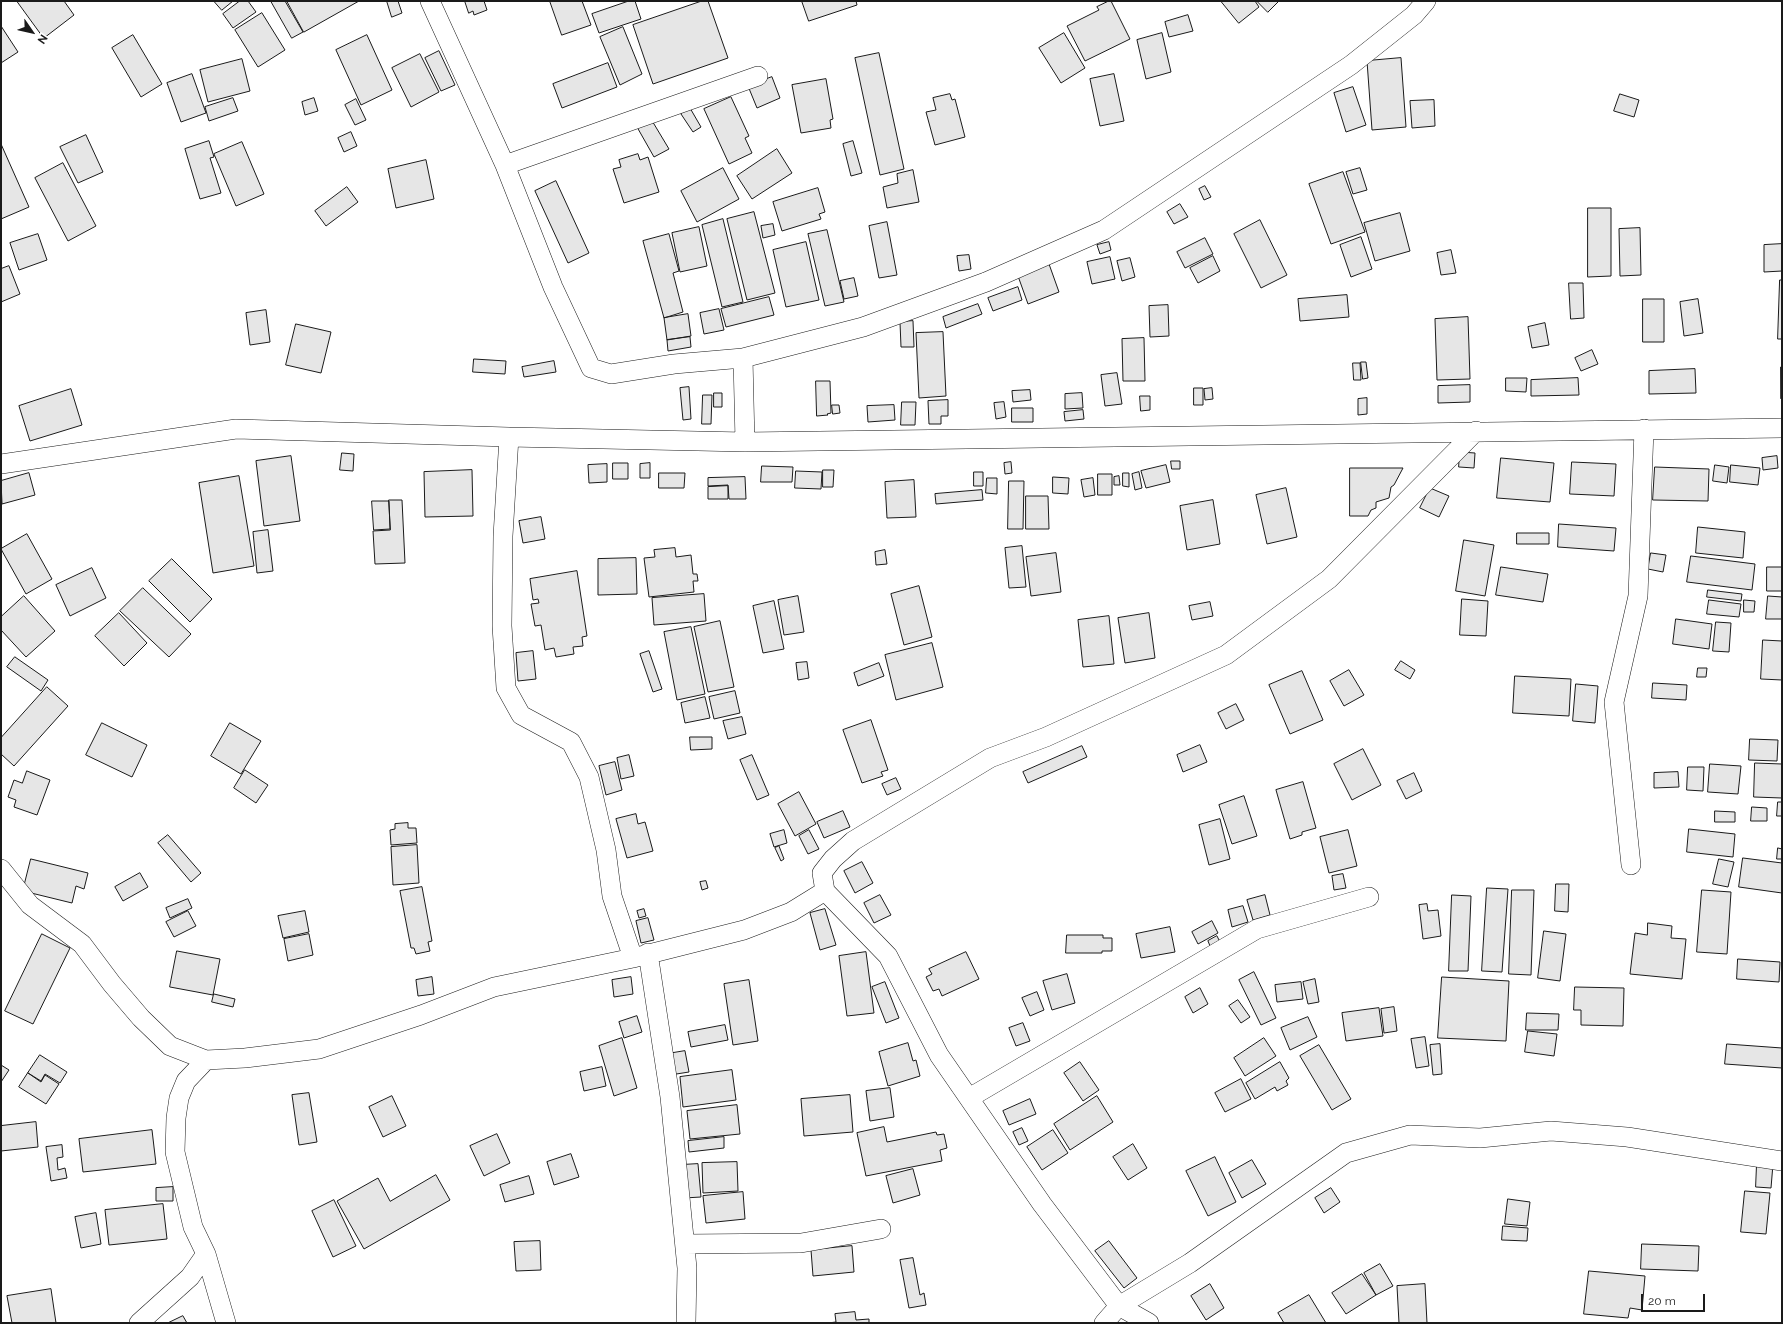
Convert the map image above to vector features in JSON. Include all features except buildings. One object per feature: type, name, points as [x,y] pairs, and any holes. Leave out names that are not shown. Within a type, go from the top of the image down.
[{"type":"street","points":[[430,1],[505,166],[553,287],[591,368],[611,374],[674,364],[743,358],[870,324],[986,282],[1104,230],[1351,65],[1414,15],[1426,1]]},
{"type":"street","points":[[505,166],[758,76]]},
{"type":"street","points":[[743,358],[745,442]]},
{"type":"street","points":[[1,464],[236,429],[745,442],[1782,428]]},
{"type":"street","points":[[1631,865],[1614,702],[1638,596],[1644,429]]},
{"type":"street","points":[[1149,1323],[1119,1306],[1042,1204],[939,1055],[888,956],[825,891],[822,873],[833,859],[853,841],[990,758],[1046,737],[1226,655],[1329,578],[1476,431]]},
{"type":"street","points":[[509,437],[503,536],[502,626],[506,688],[521,715],[571,742],[589,777],[606,850],[612,896],[640,955],[670,1097],[687,1268],[686,1323]]},
{"type":"street","points":[[1,869],[30,905],[82,944],[136,1012],[170,1046],[206,1060],[245,1058],[319,1049],[421,1015],[494,987],[640,955],[744,930],[791,912],[825,891]]},
{"type":"street","points":[[969,1098],[1257,929],[1369,897]]},
{"type":"street","points":[[206,1060],[186,1081],[179,1098],[176,1118],[175,1152],[193,1227],[206,1254],[226,1323]]},
{"type":"street","points":[[1104,1323],[1119,1306],[1190,1263],[1346,1152],[1410,1135],[1480,1138],[1551,1131],[1627,1137],[1782,1161]]},
{"type":"street","points":[[685,1244],[801,1243],[881,1229]]},
{"type":"street","points":[[139,1323],[190,1277],[206,1254]]}]
